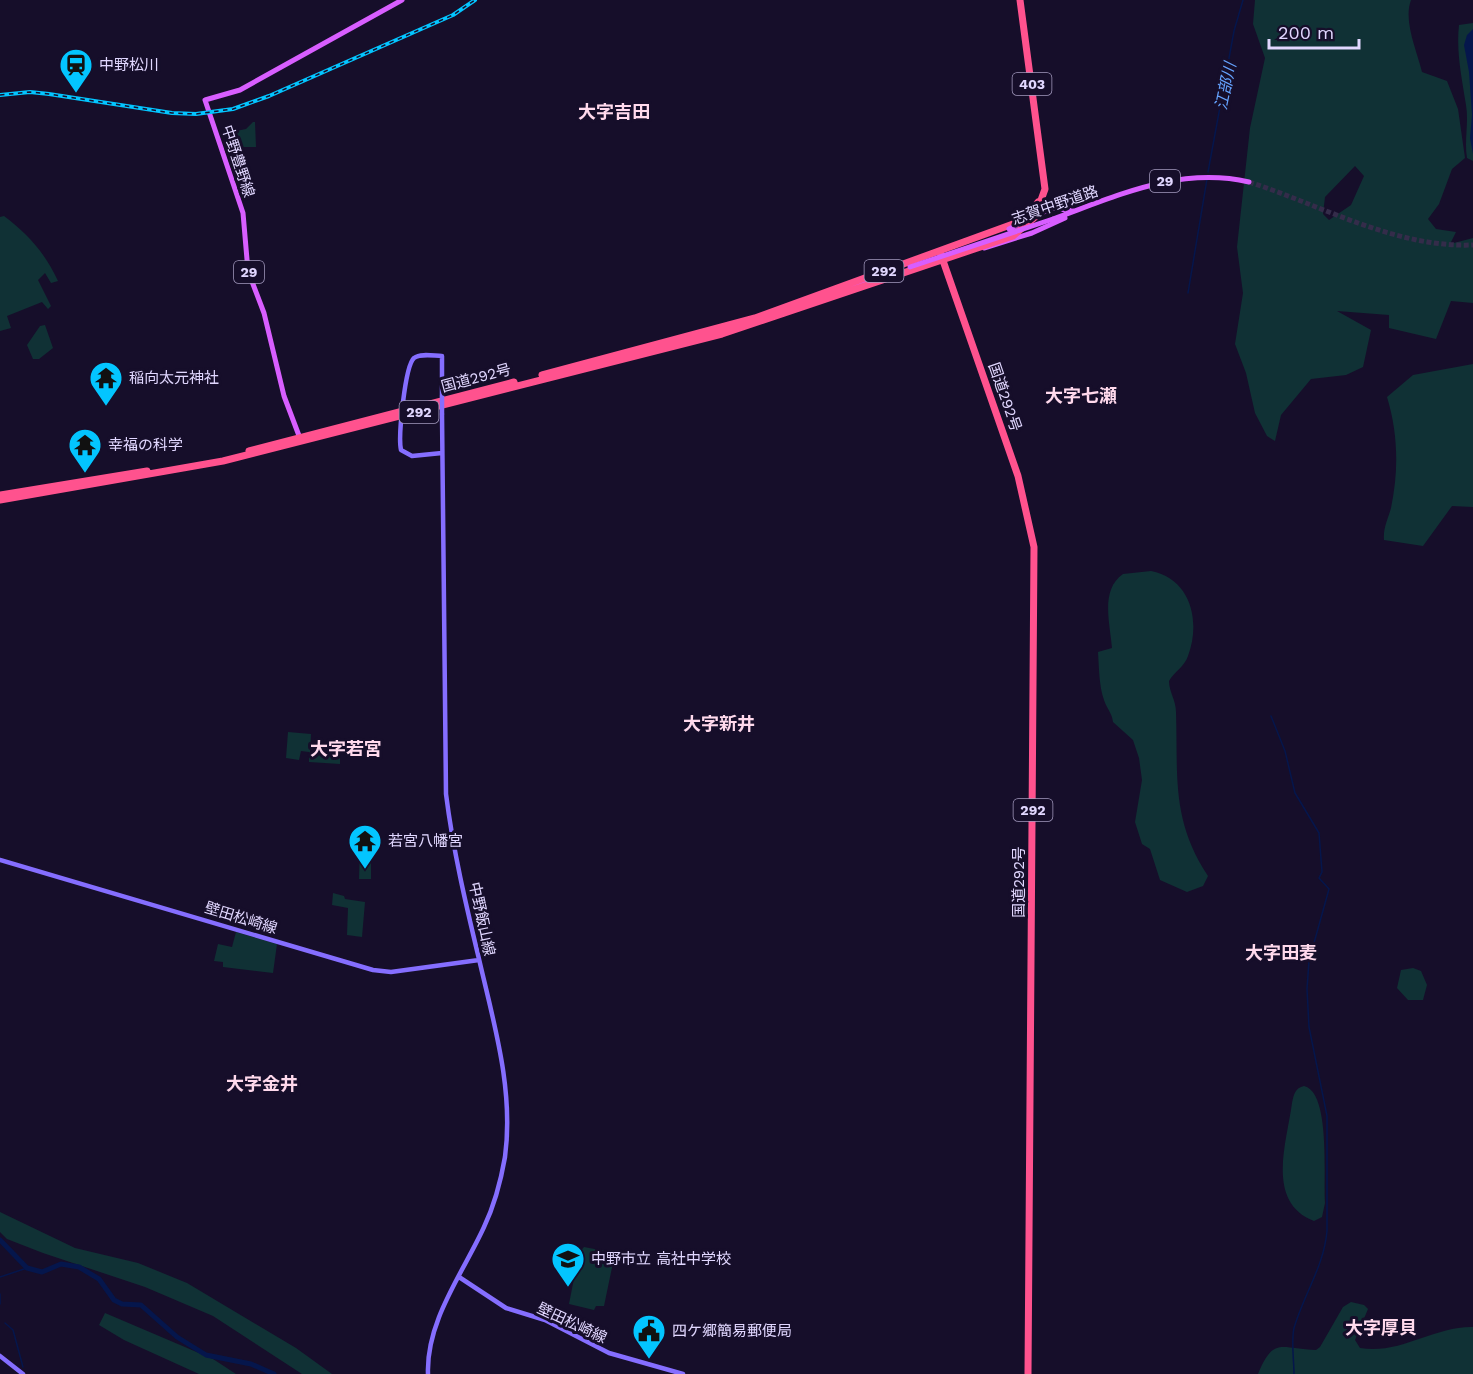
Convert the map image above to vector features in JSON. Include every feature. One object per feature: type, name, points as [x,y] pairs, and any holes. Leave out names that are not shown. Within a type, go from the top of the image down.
[{"type":"highway","name":"403","points":[[943,260],[1013,236],[1044,197],[1043,167],[1020,0]]},
{"type":"highway","points":[[940,252],[1026,221]]},
{"type":"highway","name":"国道292号","points":[[0,500],[212,464],[722,334],[940,252],[1018,476],[1034,547],[1028,1374]]},
{"type":"highway","name":"国道292号","points":[[830,295],[943,260]]},
{"type":"highway","name":"国道292号","points":[[0,495],[212,460],[300,441]]},
{"type":"main road","name":"中野豊野線","points":[[300,441],[284,396],[264,313],[248,271],[243,213],[205,100],[240,90],[402,0]]},
{"type":"main road","name":"志賀中野道路","points":[[830,295],[1053,221],[1085,207],[1177,178],[1214,176],[1249,182]]},
{"type":"main road","name":"29","points":[[979,248],[1024,236],[1085,207]]},
{"type":"main road","name":"29","points":[[957,246],[1009,229],[1052,208],[1075,211]]},
{"type":"main road","name":"中野飯山線","points":[[428,1374],[428,1357],[435,1329],[486,1224],[503,1168],[507,1135],[505,1078],[452,838],[446,794],[442,356],[419,356],[412,360],[408,367],[400,440],[403,452],[412,456],[442,453]]},
{"type":"main road","name":"壁田松崎線","points":[[0,860],[373,970],[391,972],[479,960]]},
{"type":"main road","name":"壁田松崎線","points":[[459,1277],[506,1308],[545,1320],[609,1353],[683,1374]]},
{"type":"main road","points":[[0,1356],[23,1374]]},
{"type":"green space","points":[[1255,0],[1411,0],[1410,26],[1422,72],[1447,81],[1458,109],[1465,158],[1452,169],[1439,204],[1428,219],[1436,229],[1456,232],[1450,244],[1473,238],[1473,303],[1451,301],[1436,339],[1389,328],[1389,315],[1337,311],[1371,330],[1363,367],[1346,375],[1311,379],[1281,415],[1275,441],[1267,436],[1255,413],[1246,373],[1235,344],[1243,293],[1237,247],[1250,128],[1265,58],[1253,24]],"holes":[[[1355,166],[1364,176],[1351,205],[1329,220],[1323,214],[1325,197]]]},
{"type":"green space","points":[[1473,23],[1473,161],[1467,158],[1467,112],[1458,45],[1459,25]]},
{"type":"green space","points":[[255,122],[256,147],[236,147],[236,131],[246,129]]},
{"type":"green space","points":[[4,216],[35,245],[58,281],[51,283],[45,273],[38,280],[51,306],[48,309],[42,302],[7,316],[11,328],[0,331],[0,217]]},
{"type":"green space","points":[[45,325],[53,348],[39,359],[33,359],[27,345],[40,326]]},
{"type":"green space","points":[[1473,364],[1473,507],[1452,506],[1423,546],[1384,540],[1394,494],[1396,466],[1395,438],[1387,397],[1413,375]]},
{"type":"green space","points":[[1151,571],[1165,576],[1184,592],[1193,616],[1192,643],[1188,656],[1169,681],[1176,708],[1177,777],[1182,816],[1196,856],[1208,876],[1203,886],[1187,892],[1160,880],[1150,849],[1142,844],[1135,822],[1142,780],[1139,758],[1133,740],[1113,722],[1100,683],[1098,652],[1112,648],[1108,608],[1111,589],[1123,574]]},
{"type":"green space","points":[[288,732],[311,734],[310,752],[340,756],[340,764],[309,762],[309,752],[301,751],[299,760],[286,758]]},
{"type":"green space","points":[[360,845],[371,845],[371,879],[359,879]]},
{"type":"green space","points":[[333,893],[344,896],[345,899],[365,902],[362,937],[347,935],[348,908],[332,905]]},
{"type":"green space","points":[[236,932],[277,944],[273,973],[223,967],[223,962],[214,961],[218,944],[232,947]]},
{"type":"green space","points":[[1413,968],[1421,971],[1427,985],[1423,1000],[1408,1000],[1397,988],[1401,970]]},
{"type":"green space","points":[[1304,1086],[1313,1092],[1318,1103],[1324,1138],[1325,1203],[1322,1217],[1314,1221],[1299,1212],[1289,1200],[1284,1186],[1284,1152],[1293,1097],[1297,1090]]},
{"type":"green space","points":[[0,1212],[75,1248],[138,1263],[187,1283],[296,1348],[332,1374],[302,1374],[213,1316],[145,1287],[7,1239],[0,1232]]},
{"type":"green space","points":[[584,1247],[615,1253],[604,1306],[596,1306],[594,1310],[569,1304],[579,1253]]},
{"type":"green space","points":[[1351,1302],[1364,1305],[1368,1309],[1355,1340],[1360,1348],[1389,1348],[1445,1331],[1473,1327],[1473,1374],[1258,1374],[1274,1349],[1286,1347],[1316,1350],[1320,1347],[1343,1307]]},
{"type":"green space","points":[[105,1313],[213,1359],[236,1374],[199,1374],[124,1340],[99,1325]]},
{"type":"shaded area","points":[[1473,29],[1473,154],[1470,138],[1472,115],[1469,72],[1464,45],[1467,35]]},
{"type":"waterway","name":"江部川","points":[[1208,172],[1234,31],[1243,0]]},
{"type":"waterway","name":"江部川","points":[[1188,293],[1207,179]]},
{"type":"waterway","points":[[1271,716],[1285,751],[1295,793],[1319,833],[1322,872],[1319,878],[1329,889],[1309,961],[1307,989],[1309,1027],[1327,1116],[1327,1231],[1318,1268],[1294,1328],[1294,1374]]},
{"type":"waterway","points":[[0,1240],[27,1268],[42,1272],[61,1264],[79,1267],[99,1279],[114,1300],[122,1304],[141,1305],[177,1337],[206,1355],[251,1364],[274,1374]]},
{"type":"waterway","points":[[0,1277],[27,1268]]},
{"type":"waterway","points":[[0,1294],[0,1304]]},
{"type":"waterway","points":[[5,1323],[13,1330],[23,1367]]},
{"type":"tunnel","points":[[1249,182],[1359,223],[1415,240],[1473,245]]},
{"type":"railway","points":[[0,95],[30,92],[172,113],[196,114],[233,109],[269,96],[453,15],[475,0]]},
{"type":"place","name":"中野松川","points":[[76,94]]},
{"type":"place","name":"稲向太元神社","points":[[106,407]]},
{"type":"place","name":"幸福の科学","points":[[85,474]]},
{"type":"place","name":"若宮八幡宮","points":[[365,870]]},
{"type":"place","name":"中野市立 高社中学校","points":[[568,1288]]},
{"type":"place","name":"四ケ郷簡易郵便局","points":[[649,1360]]},
{"type":"district","name":"大字吉田","points":[[614,112]]},
{"type":"district","name":"大字七瀬","points":[[1081,396]]},
{"type":"district","name":"大字新井","points":[[719,724]]},
{"type":"district","name":"大字若宮","points":[[346,749]]},
{"type":"district","name":"大字田麦","points":[[1281,953]]},
{"type":"district","name":"大字金井","points":[[262,1084]]},
{"type":"district","name":"大字厚貝","points":[[1381,1328]]}]
